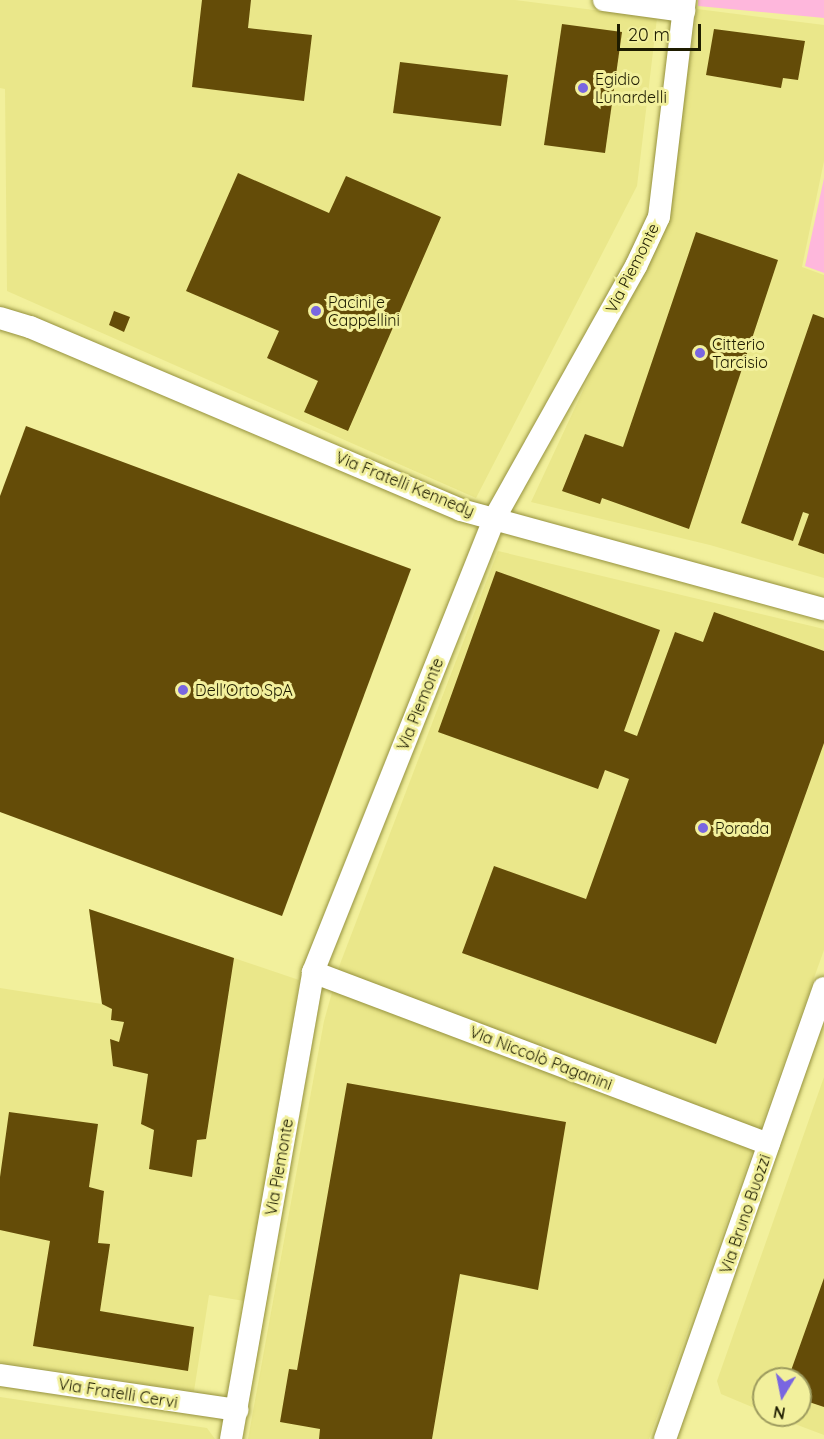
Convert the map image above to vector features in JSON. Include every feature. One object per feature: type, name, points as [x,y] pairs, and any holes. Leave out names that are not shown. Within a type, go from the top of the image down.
[{"type":"street","points":[[604,0],[684,5]]},
{"type":"street","name":"Via Piemonte","points":[[231,1439],[313,972],[494,519],[636,266],[659,217],[684,5]]},
{"type":"street","name":"Via Fratelli Kennedy","points":[[0,318],[30,327],[461,510],[824,609]]},
{"type":"street","name":"Via Niccolò Paganini","points":[[313,972],[769,1144]]},
{"type":"street","name":"Via Bruno Buozzi","points":[[665,1439],[824,988]]},
{"type":"street","name":"Via Fratelli Cervi","points":[[0,1375],[237,1410]]},
{"type":"shaded area","points":[[0,0],[515,0],[657,18],[637,186],[476,498],[7,291],[5,89],[0,88]]},
{"type":"shaded area","points":[[698,0],[824,0],[824,18],[698,6]]},
{"type":"shaded area","points":[[697,9],[824,25],[824,161],[802,267],[824,275],[824,578],[710,545],[531,502],[669,206]]},
{"type":"shaded area","points":[[824,178],[824,273],[805,266]]},
{"type":"shaded area","points":[[498,551],[824,629],[824,950],[649,1439],[248,1439],[324,1021],[340,964]]},
{"type":"shaded area","points":[[89,909],[299,980],[244,1301],[209,1295],[194,1391],[0,1362],[0,988],[102,1004]]},
{"type":"shaded area","points":[[824,1077],[824,1435],[803,1427],[812,1427],[812,1367],[752,1367],[752,1407],[721,1394],[717,1381]]},
{"type":"shaded area","points":[[0,1397],[207,1428],[215,1439],[0,1439]]},
{"type":"building","points":[[202,0],[251,0],[248,28],[312,35],[304,101],[192,87]]},
{"type":"building","name":"Egidio Lunardelli","points":[[562,24],[622,32],[605,153],[544,145]]},
{"type":"building","points":[[714,29],[805,41],[798,80],[783,78],[781,88],[706,75]]},
{"type":"building","points":[[400,62],[508,75],[501,126],[393,113]]},
{"type":"building","name":"Pacini e Cappellini","points":[[238,173],[329,213],[346,176],[441,217],[348,431],[304,412],[318,381],[267,358],[279,331],[186,291]]},
{"type":"building","name":"Citterio Tarcisio","points":[[696,232],[778,260],[689,529],[602,498],[600,504],[562,491],[585,434],[623,447]]},
{"type":"building","points":[[114,311],[130,317],[124,332],[109,325]]},
{"type":"building","points":[[813,314],[824,318],[824,554],[798,545],[809,514],[803,512],[793,541],[741,523]]},
{"type":"building","name":"Dell'Orto SpA","points":[[26,426],[411,569],[282,916],[0,812],[0,496]]},
{"type":"building","name":"Porada","points":[[496,571],[660,630],[624,731],[637,736],[675,632],[703,642],[714,612],[824,651],[824,743],[716,1044],[462,953],[494,866],[586,899],[629,779],[605,770],[598,789],[438,732]]},
{"type":"building","points":[[89,909],[234,958],[206,1139],[197,1140],[192,1177],[149,1169],[154,1130],[141,1124],[148,1074],[113,1066],[110,1039],[119,1042],[124,1022],[111,1020],[112,1009],[102,1004]]},
{"type":"building","points":[[347,1083],[566,1122],[538,1290],[460,1274],[432,1439],[319,1439],[320,1429],[280,1422],[289,1369],[297,1370]]},
{"type":"building","points":[[9,1112],[98,1124],[89,1187],[104,1191],[98,1243],[110,1244],[100,1311],[194,1327],[188,1371],[33,1346],[50,1241],[0,1230],[0,1177]]},
{"type":"building","points":[[824,1278],[824,1407],[812,1403],[812,1367],[792,1367]]},
{"type":"place","name":"Egidio Lunardelli","points":[[583,88]]},
{"type":"place","name":"Pacini e Cappellini","points":[[316,311]]},
{"type":"place","name":"Citterio Tarcisio","points":[[700,353]]},
{"type":"place","name":"Dell'Orto SpA","points":[[183,690]]},
{"type":"place","name":"Porada","points":[[703,828]]}]
